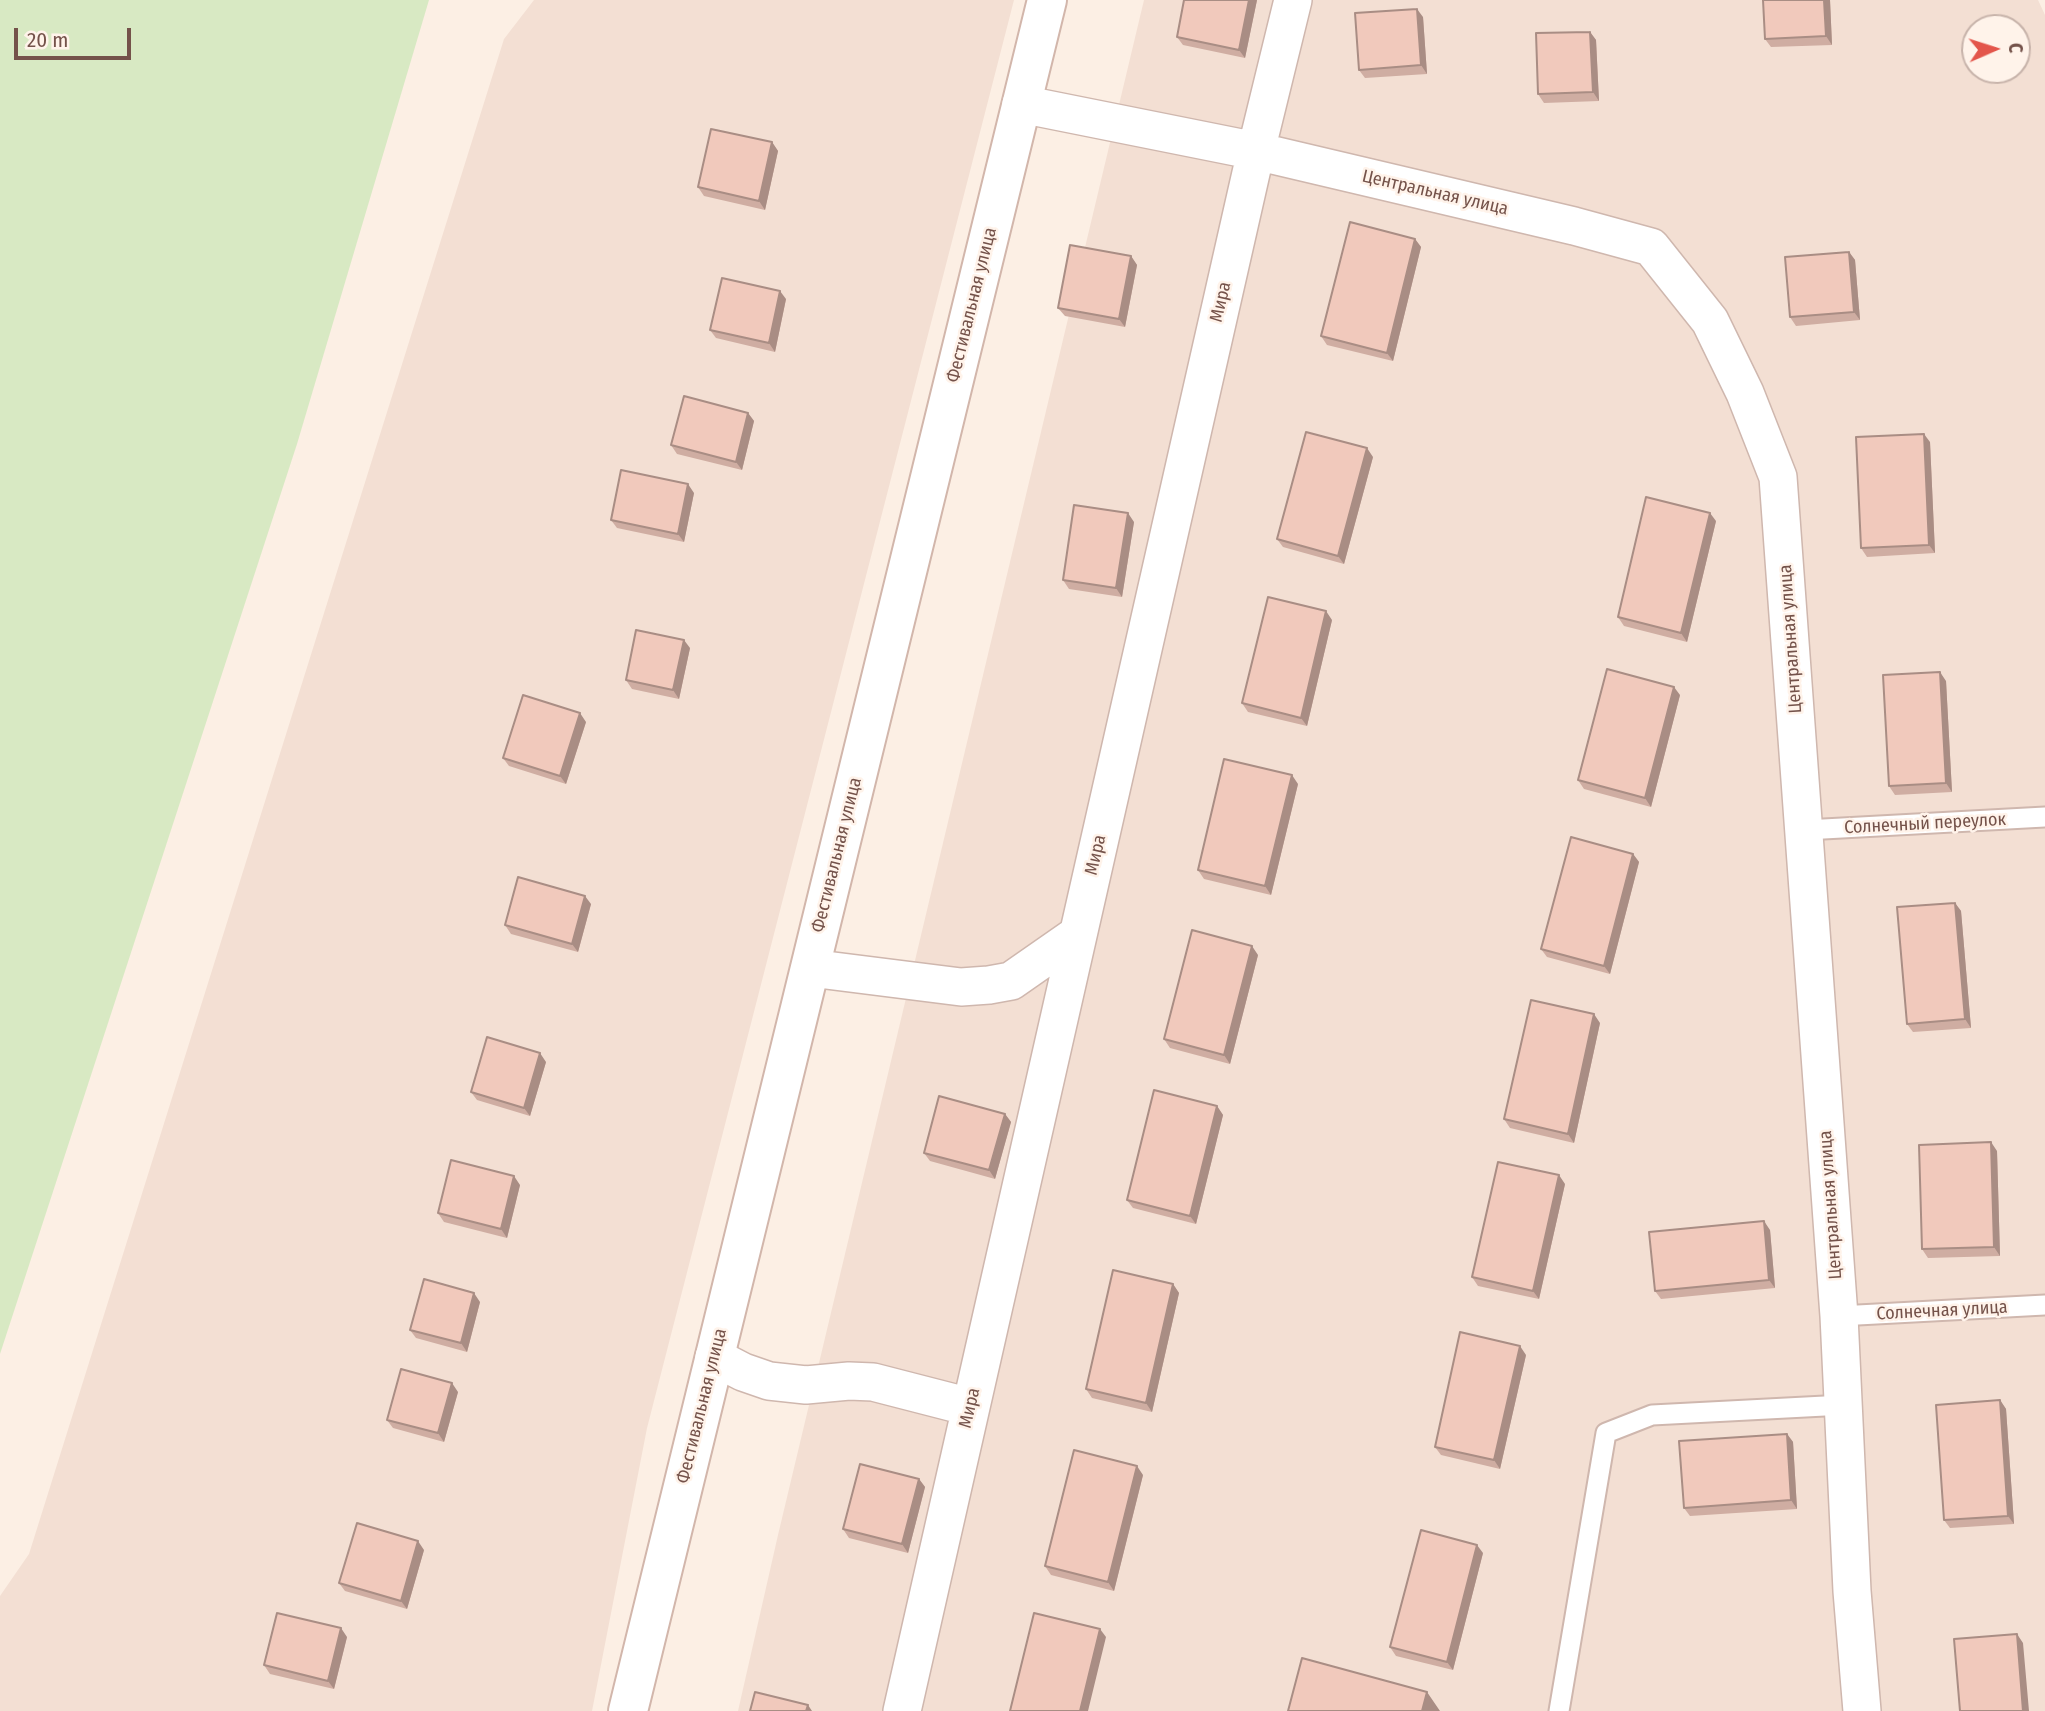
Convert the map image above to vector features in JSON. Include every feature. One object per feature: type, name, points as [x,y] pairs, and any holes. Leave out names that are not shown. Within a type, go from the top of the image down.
[{"type":"street","name":"Фестивальная улица","points":[[628,1711],[1047,0]]},
{"type":"street","name":"Мира","points":[[902,1711],[1256,150],[1293,0]]},
{"type":"street","name":"Центральная улица","points":[[1021,104],[1256,150],[1651,247],[1710,321],[1745,393],[1778,477],[1839,1316],[1852,1591],[1862,1711]]},
{"type":"street","points":[[810,968],[961,987],[1011,981],[1077,935]]},
{"type":"street","points":[[1011,981],[1061,1008]]},
{"type":"street","points":[[714,1357],[743,1373],[769,1381],[806,1385],[873,1382],[970,1408]]},
{"type":"lane","name":"Солнечный переулок","points":[[1805,831],[2045,817]]},
{"type":"lane","name":"Солнечная улица","points":[[1839,1316],[2045,1306]]},
{"type":"lane","points":[[1559,1711],[1606,1433],[1652,1415],[1844,1405]]},
{"type":"shaded area","points":[[534,0],[1014,0],[647,1428],[592,1711],[0,1711],[0,1596],[29,1554],[504,39]]},
{"type":"shaded area","points":[[1144,0],[2038,0],[2045,15],[2045,1711],[738,1711]]},
{"type":"green space","points":[[0,0],[429,0],[297,444],[0,1354]]},
{"type":"building","points":[[1184,0],[1249,0],[1239,50],[1177,37]]},
{"type":"building","points":[[1763,0],[1824,0],[1826,36],[1765,39]]},
{"type":"building","points":[[1417,9],[1421,65],[1359,70],[1355,13]]},
{"type":"building","points":[[1590,32],[1593,92],[1538,94],[1536,33]]},
{"type":"building","points":[[711,129],[772,142],[759,201],[698,187]]},
{"type":"building","points":[[1350,222],[1415,239],[1387,353],[1321,336]]},
{"type":"building","points":[[1070,245],[1131,256],[1119,319],[1058,308]]},
{"type":"building","points":[[1849,252],[1854,312],[1790,317],[1785,257]]},
{"type":"building","points":[[722,278],[780,291],[769,343],[710,330]]},
{"type":"building","points":[[684,396],[748,413],[736,462],[671,445]]},
{"type":"building","points":[[1306,432],[1367,448],[1338,556],[1277,539]]},
{"type":"building","points":[[1924,434],[1929,545],[1861,548],[1856,437]]},
{"type":"building","points":[[621,470],[688,484],[678,534],[611,520]]},
{"type":"building","points":[[1646,497],[1710,513],[1681,633],[1618,617]]},
{"type":"building","points":[[1074,505],[1128,513],[1116,588],[1063,580]]},
{"type":"building","points":[[1268,597],[1326,611],[1301,718],[1242,703]]},
{"type":"building","points":[[636,630],[684,640],[673,690],[626,680]]},
{"type":"building","points":[[1607,669],[1674,687],[1645,798],[1578,780]]},
{"type":"building","points":[[1940,672],[1946,783],[1889,786],[1883,675]]},
{"type":"building","points":[[523,695],[580,713],[560,776],[503,758]]},
{"type":"building","points":[[1224,759],[1292,775],[1265,886],[1198,870]]},
{"type":"building","points":[[1571,837],[1633,854],[1604,966],[1541,949]]},
{"type":"building","points":[[518,877],[585,896],[572,944],[505,925]]},
{"type":"building","points":[[1955,903],[1965,1019],[1907,1024],[1897,907]]},
{"type":"building","points":[[1192,930],[1252,946],[1224,1055],[1164,1039]]},
{"type":"building","points":[[1531,1000],[1594,1014],[1568,1134],[1504,1119]]},
{"type":"building","points":[[487,1037],[540,1053],[524,1108],[471,1092]]},
{"type":"building","points":[[1154,1090],[1217,1106],[1190,1216],[1127,1200]]},
{"type":"building","points":[[939,1096],[1005,1114],[989,1170],[924,1153]]},
{"type":"building","points":[[1991,1142],[1994,1247],[1922,1249],[1919,1145]]},
{"type":"building","points":[[451,1160],[514,1176],[501,1229],[438,1213]]},
{"type":"building","points":[[1498,1162],[1559,1175],[1533,1291],[1472,1277]]},
{"type":"building","points":[[1764,1221],[1769,1280],[1655,1291],[1649,1232]]},
{"type":"building","points":[[1113,1270],[1173,1284],[1146,1403],[1086,1389]]},
{"type":"building","points":[[424,1279],[474,1293],[461,1343],[410,1330]]},
{"type":"building","points":[[1460,1332],[1520,1346],[1494,1460],[1435,1447]]},
{"type":"building","points":[[401,1369],[452,1383],[438,1433],[387,1420]]},
{"type":"building","points":[[2000,1400],[2008,1516],[1944,1520],[1936,1405]]},
{"type":"building","points":[[1787,1434],[1791,1500],[1684,1508],[1679,1441]]},
{"type":"building","points":[[1074,1450],[1137,1466],[1108,1582],[1045,1566]]},
{"type":"building","points":[[860,1464],[919,1479],[902,1544],[843,1529]]},
{"type":"building","points":[[357,1523],[418,1541],[401,1601],[339,1583]]},
{"type":"building","points":[[1421,1530],[1477,1545],[1447,1662],[1390,1647]]},
{"type":"building","points":[[277,1613],[341,1628],[328,1681],[264,1665]]},
{"type":"building","points":[[1034,1613],[1100,1629],[1080,1711],[1010,1711]]},
{"type":"building","points":[[2017,1634],[2023,1711],[1960,1711],[1954,1639]]},
{"type":"building","points":[[1302,1658],[1427,1692],[1422,1711],[1288,1711]]},
{"type":"building","points":[[755,1692],[808,1705],[806,1711],[750,1711]]}]
